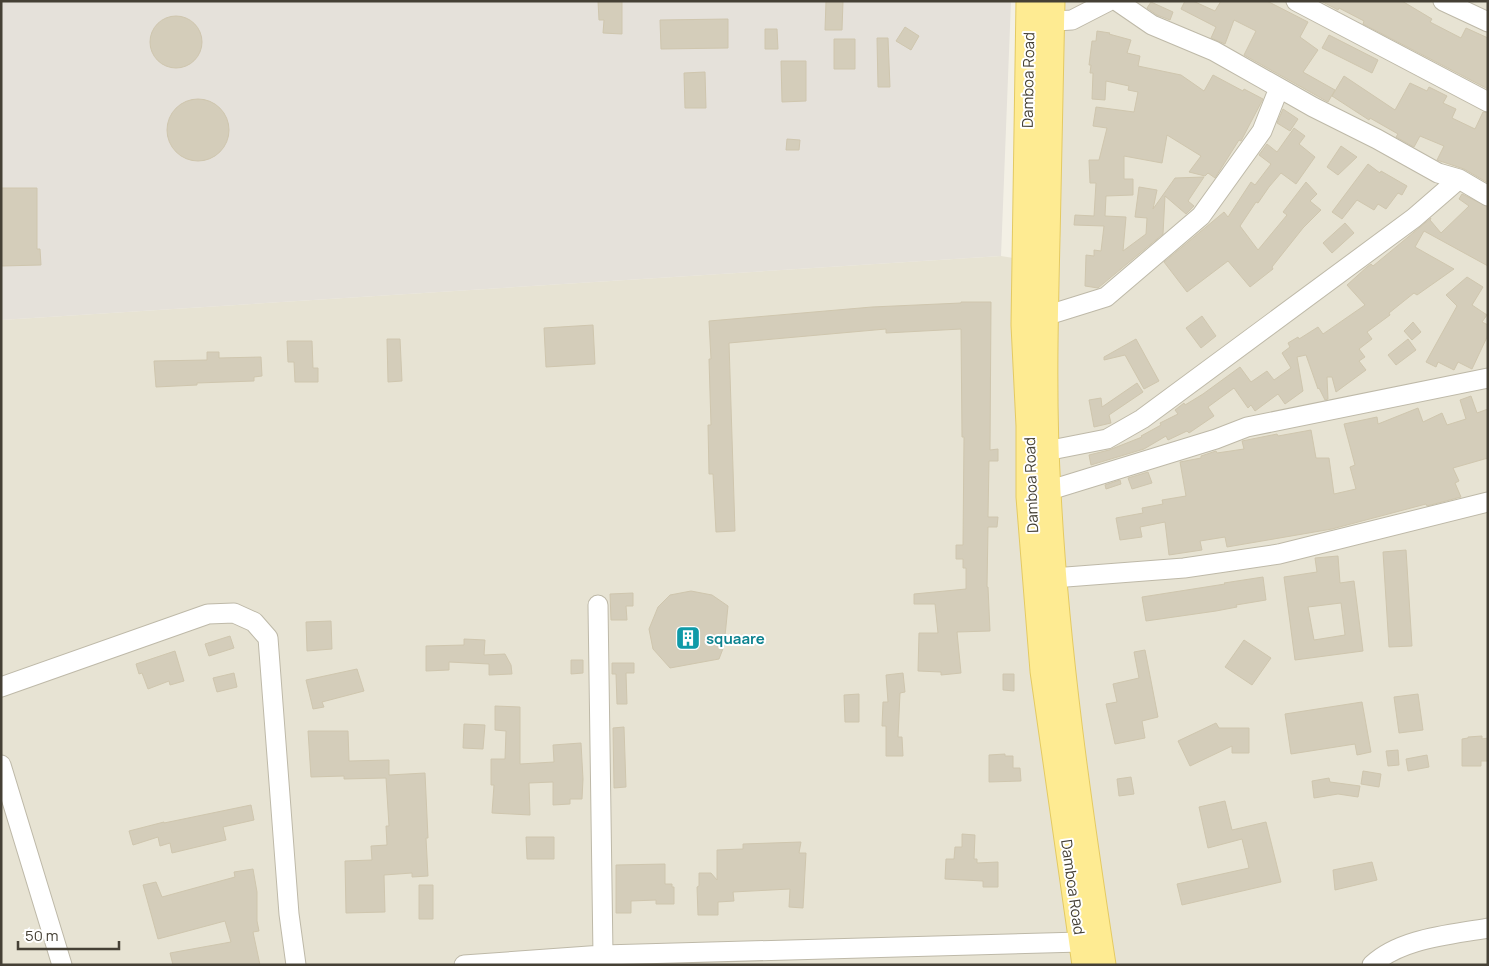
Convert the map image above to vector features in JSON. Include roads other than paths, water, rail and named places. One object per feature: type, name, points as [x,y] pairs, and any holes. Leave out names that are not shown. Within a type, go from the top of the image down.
[{"type":"main road","name":"Damboa Road","points":[[1040,12],[1046,451],[1053,578],[1083,837],[1103,965]]},
{"type":"main road","name":"Damboa Road","points":[[1040,12],[1024,325],[1029,426],[1029,497],[1043,671],[1082,954]]},
{"type":"street","points":[[1040,12],[1072,20],[1109,1]]},
{"type":"street","points":[[1117,1],[1152,25],[1214,51],[1313,107],[1377,139],[1438,173],[1459,179],[1488,196]]},
{"type":"street","points":[[1296,1],[1488,102]]},
{"type":"street","points":[[1443,1],[1488,22]]},
{"type":"street","points":[[1045,316],[1106,297],[1201,216],[1262,131],[1279,88]]},
{"type":"street","points":[[1046,451],[1107,439],[1142,418],[1414,218],[1459,179]]},
{"type":"street","points":[[1048,491],[1216,439],[1247,427],[1488,378]]},
{"type":"street","points":[[1053,578],[1184,568],[1279,554],[1488,502]]},
{"type":"street","points":[[598,605],[603,955]]},
{"type":"street","points":[[1,687],[208,614],[234,613],[254,622],[268,638],[288,904],[296,965]]},
{"type":"street","points":[[1,765],[62,965]]},
{"type":"street","points":[[1372,965],[1381,956],[1415,942],[1488,928]]},
{"type":"street","points":[[464,965],[603,955],[1082,954]]},
{"type":"place","name":"squaare","points":[[688,638]]}]
